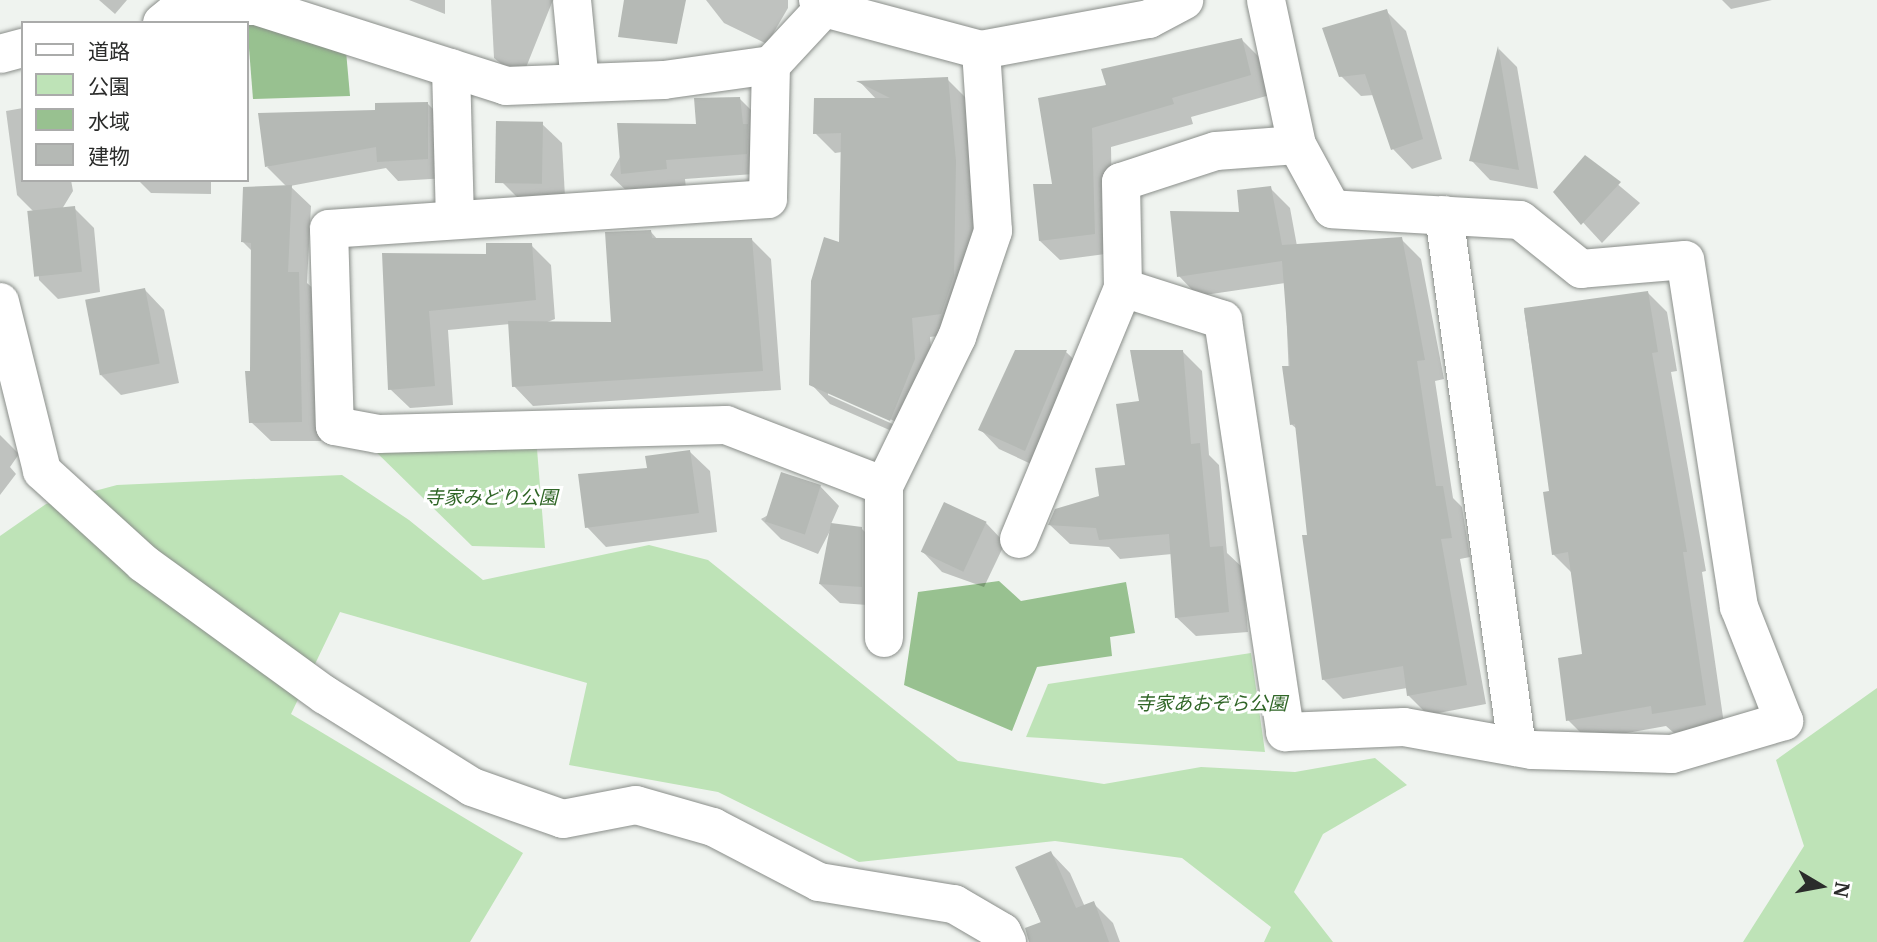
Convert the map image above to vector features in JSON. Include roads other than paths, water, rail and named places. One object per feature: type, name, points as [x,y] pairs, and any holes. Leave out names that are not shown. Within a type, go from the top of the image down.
[{"type":"street","points":[[572,0],[580,83]]},
{"type":"street","points":[[884,486],[726,425],[378,434],[335,426],[329,229],[768,199],[771,65],[821,4],[981,50],[1149,19],[1184,0]]},
{"type":"street","points":[[1124,288],[1223,320],[1285,732],[1404,727],[1517,747],[1672,754],[1784,721],[1739,607],[1685,260],[1581,269],[1520,220],[1332,209],[1297,145],[1266,0]]},
{"type":"street","points":[[164,21],[183,6],[256,3],[506,86],[664,79],[771,65]]},
{"type":"street","points":[[0,54],[21,49]]},
{"type":"street","points":[[884,638],[884,486],[957,337],[993,231],[981,50]]},
{"type":"street","points":[[451,68],[455,219]]},
{"type":"street","points":[[1019,538],[1124,288],[1121,182],[1216,151],[1297,145]]},
{"type":"street","points":[[1444,215],[1517,747]]},
{"type":"street","points":[[0,302],[42,471],[143,563],[324,695],[472,787],[563,819],[636,805],[713,827],[819,882],[954,904],[1002,932],[1007,942]]},
{"type":"water","points":[[248,23],[346,51],[350,96],[253,99]]},
{"type":"water","points":[[999,581],[1021,601],[1126,582],[1135,633],[1110,637],[1112,656],[1037,667],[1012,731],[904,685],[918,592]]},
{"type":"park label","name":"寺家みどり公園","points":[[491,498]]},
{"type":"park label","name":"寺家あおぞら公園","points":[[1211,704]]}]
